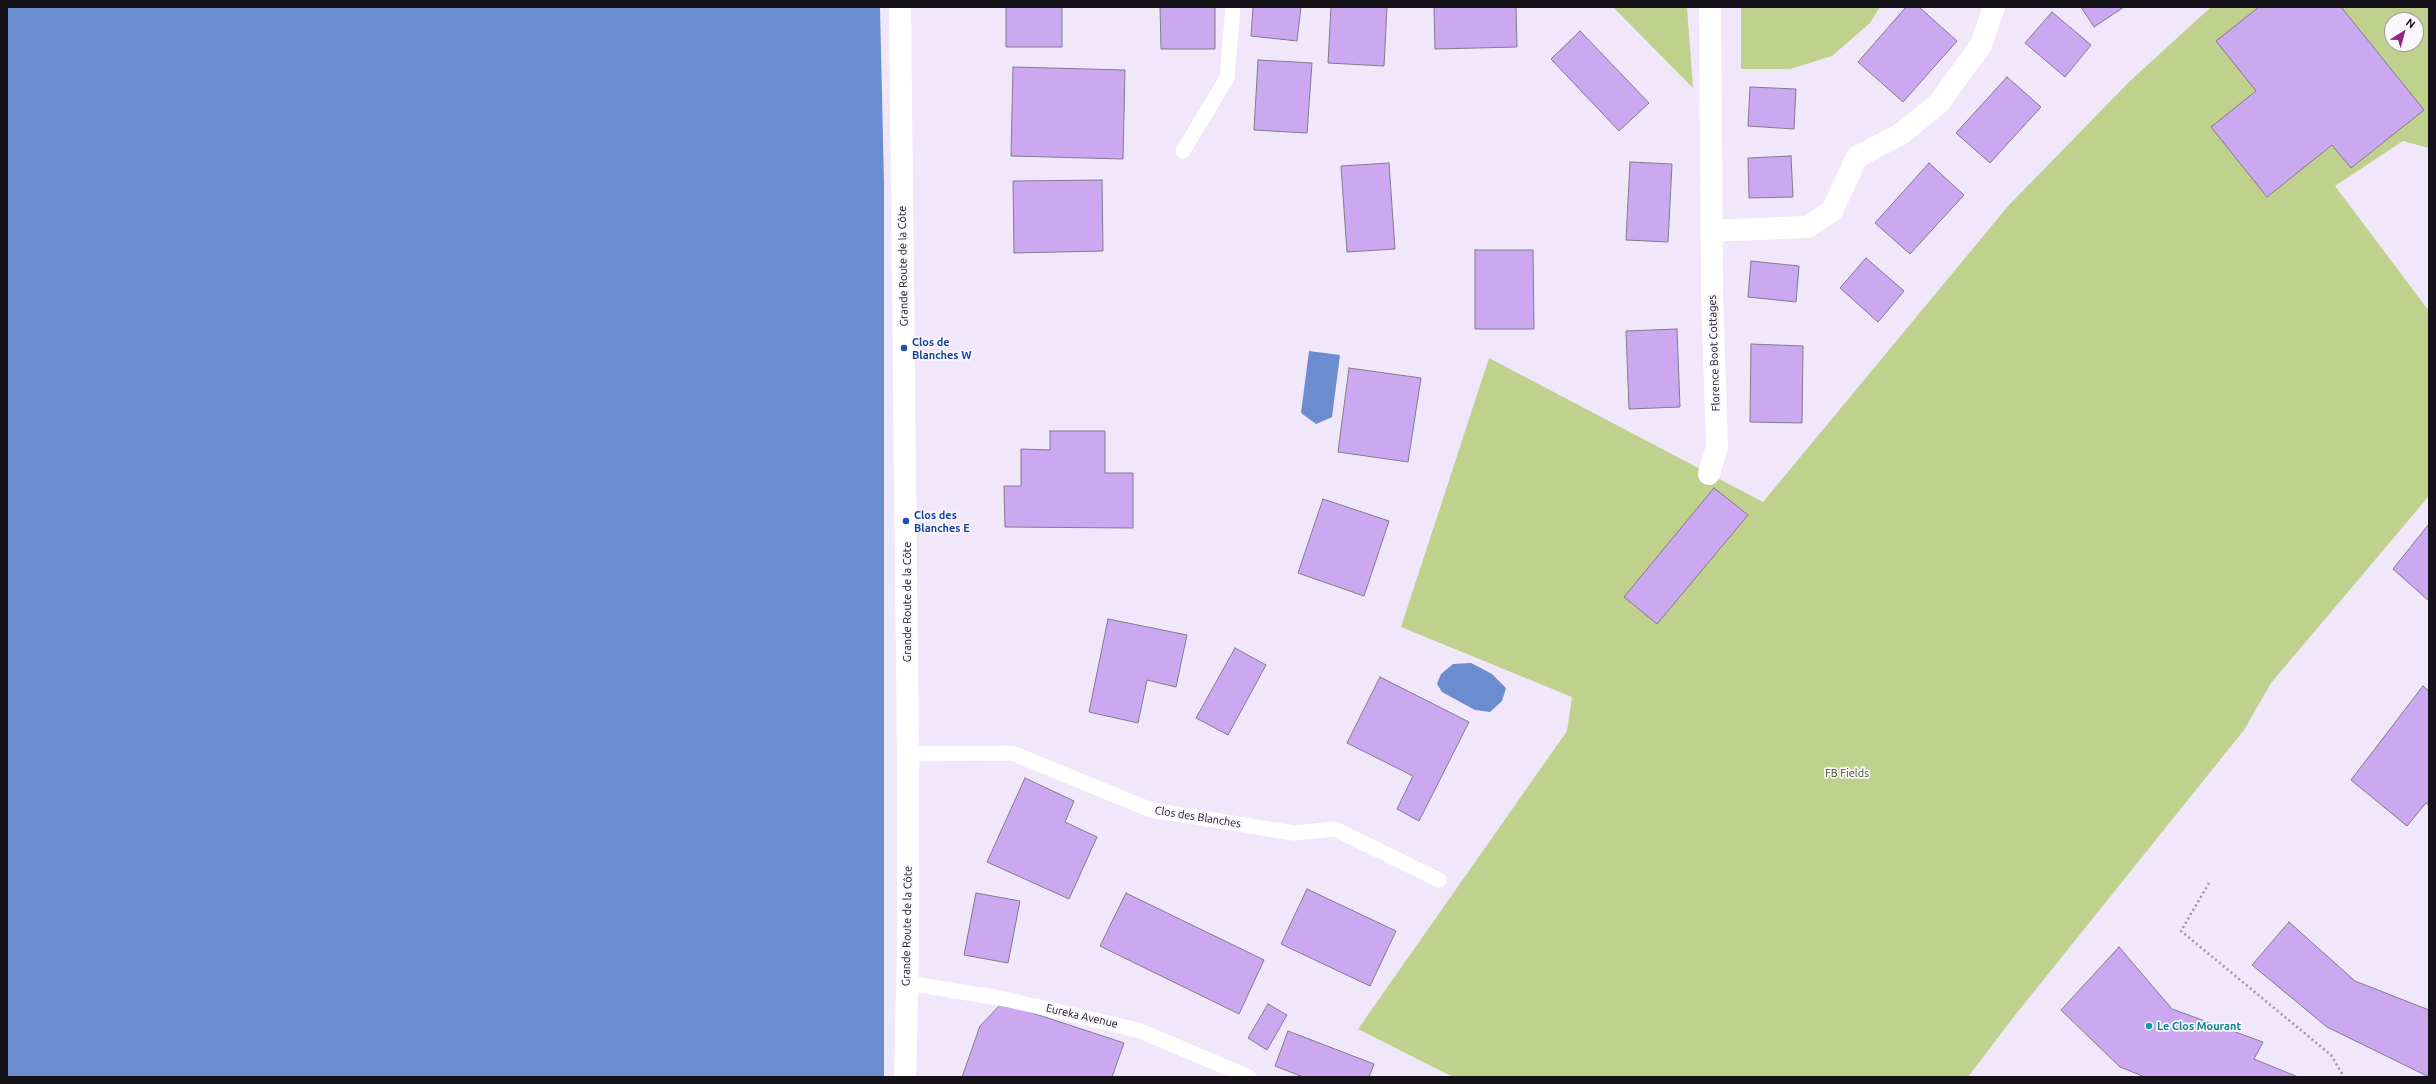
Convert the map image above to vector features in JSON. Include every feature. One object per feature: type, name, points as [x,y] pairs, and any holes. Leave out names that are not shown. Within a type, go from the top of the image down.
[{"type":"main road","name":"Grande Route de la Côte","points":[[900,7],[908,754],[905,1077]]},
{"type":"main road","name":"Florence Boot Cottages","points":[[1709,474],[1717,447],[1712,231],[1710,7]]},
{"type":"main road","points":[[1712,231],[1806,227],[1832,211],[1857,157],[1901,134],[1939,102],[1981,45],[1994,7]]},
{"type":"lane","points":[[1183,151],[1227,78],[1233,7]]},
{"type":"lane","name":"Clos des Blanches","points":[[908,754],[1012,753],[1151,810],[1294,833],[1335,829],[1439,880]]},
{"type":"lane","name":"Eureka Avenue","points":[[907,983],[1006,999],[1138,1030],[1249,1077]]},
{"type":"path","points":[[2210,883],[2181,932],[2331,1054],[2344,1077]]},
{"type":"green space","points":[[1613,7],[1687,7],[1693,88]]},
{"type":"green space","points":[[1741,7],[1880,7],[1870,23],[1832,56],[1790,69],[1741,69]]},
{"type":"green space","name":"FB Fields","points":[[2211,7],[2429,7],[2429,148],[2403,141],[2335,186],[2429,311],[2429,496],[2271,683],[2244,730],[2012,1019],[1968,1077],[1453,1077],[1358,1029],[1567,731],[1572,697],[1401,627],[1489,358],[1763,502],[2009,205],[2130,81]]},
{"type":"water","points":[[7,7],[880,7],[884,184],[884,1077],[7,1077]]},
{"type":"water","points":[[1309,351],[1340,355],[1332,417],[1316,424],[1301,413]]},
{"type":"water","points":[[1471,663],[1492,674],[1506,688],[1502,701],[1490,712],[1475,710],[1442,692],[1437,684],[1441,674],[1453,664]]},
{"type":"building","points":[[1006,7],[1062,7],[1062,47],[1006,47]]},
{"type":"building","points":[[1160,7],[1215,7],[1215,49],[1161,49]]},
{"type":"building","points":[[1253,7],[1301,7],[1297,41],[1251,36]]},
{"type":"building","points":[[1331,7],[1387,7],[1384,66],[1328,63]]},
{"type":"building","points":[[1434,7],[1516,7],[1517,47],[1435,49]]},
{"type":"building","points":[[1906,7],[1919,7],[1957,41],[1903,102],[1858,62]]},
{"type":"building","points":[[2081,7],[2124,7],[2094,27]]},
{"type":"building","points":[[2259,7],[2341,7],[2424,110],[2351,168],[2332,145],[2267,197],[2211,127],[2256,91],[2216,41]]},
{"type":"building","points":[[2052,12],[2091,45],[2065,77],[2025,43]]},
{"type":"building","points":[[1580,31],[1649,103],[1619,131],[1551,59]]},
{"type":"building","points":[[1258,60],[1312,63],[1307,133],[1254,130]]},
{"type":"building","points":[[1013,67],[1125,70],[1123,159],[1011,156]]},
{"type":"building","points":[[2007,77],[2041,107],[1990,163],[1956,133]]},
{"type":"building","points":[[1750,87],[1796,89],[1794,129],[1748,126]]},
{"type":"building","points":[[1791,156],[1793,197],[1749,198],[1748,158]]},
{"type":"building","points":[[1630,162],[1672,164],[1668,242],[1626,240]]},
{"type":"building","points":[[1389,163],[1395,249],[1347,252],[1341,166]]},
{"type":"building","points":[[1929,163],[1964,195],[1910,254],[1875,223]]},
{"type":"building","points":[[1102,180],[1103,251],[1014,253],[1013,181]]},
{"type":"building","points":[[1475,250],[1533,250],[1534,329],[1475,329]]},
{"type":"building","points":[[1866,258],[1904,291],[1878,322],[1840,288]]},
{"type":"building","points":[[1751,261],[1799,266],[1796,302],[1748,297]]},
{"type":"building","points":[[1677,329],[1680,407],[1629,409],[1626,331]]},
{"type":"building","points":[[1751,344],[1803,346],[1802,423],[1750,422]]},
{"type":"building","points":[[1349,368],[1421,378],[1408,462],[1338,452]]},
{"type":"building","points":[[1050,431],[1105,431],[1105,473],[1133,473],[1133,528],[1005,527],[1004,486],[1021,486],[1021,449],[1050,450]]},
{"type":"building","points":[[1714,488],[1748,515],[1657,624],[1624,597]]},
{"type":"building","points":[[1323,499],[1389,521],[1364,596],[1298,573]]},
{"type":"building","points":[[2429,524],[2429,601],[2393,569]]},
{"type":"building","points":[[1108,619],[1187,635],[1176,687],[1147,680],[1138,723],[1089,712]]},
{"type":"building","points":[[1235,648],[1266,665],[1228,735],[1196,718]]},
{"type":"building","points":[[1380,677],[1469,722],[1419,821],[1397,809],[1413,776],[1347,743]]},
{"type":"building","points":[[2423,686],[2429,691],[2429,806],[2426,803],[2407,826],[2351,780]]},
{"type":"building","points":[[1025,778],[1074,801],[1065,822],[1097,837],[1069,899],[987,862]]},
{"type":"building","points":[[1307,889],[1396,931],[1370,986],[1281,944]]},
{"type":"building","points":[[976,893],[1020,901],[1008,963],[964,955]]},
{"type":"building","points":[[1126,893],[1264,960],[1239,1014],[1100,946]]},
{"type":"building","points":[[2289,922],[2355,981],[2429,1010],[2429,1077],[2327,1027],[2252,965]]},
{"type":"building","name":"Le Clos Mourant","points":[[2119,947],[2172,1009],[2263,1042],[2254,1059],[2298,1077],[2145,1077],[2120,1067],[2061,1010]]},
{"type":"building","points":[[1002,1003],[1124,1043],[1112,1077],[962,1077],[980,1026]]},
{"type":"building","points":[[1268,1004],[1287,1015],[1267,1050],[1248,1038]]},
{"type":"building","points":[[1288,1031],[1374,1064],[1369,1077],[1303,1077],[1275,1066]]},
{"type":"place","name":"Clos de Blanches W","points":[[904,348]]},
{"type":"place","name":"Clos des Blanches E","points":[[906,521]]},
{"type":"place","name":"Le Clos Mourant","points":[[2149,1026]]}]
